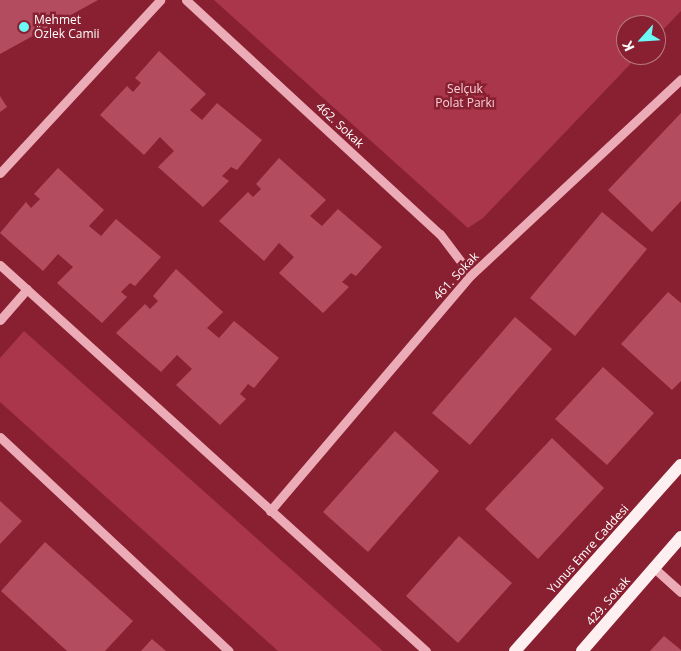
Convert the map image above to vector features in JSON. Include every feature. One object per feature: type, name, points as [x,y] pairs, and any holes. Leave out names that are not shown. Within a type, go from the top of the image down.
[{"type":"main road","name":"Yunus Emre Caddesi","points":[[515,651],[681,465]]},
{"type":"main road","name":"429. Sokak","points":[[582,651],[681,537]]},
{"type":"street","points":[[0,173],[160,0]]},
{"type":"street","name":"462. Sokak","points":[[186,0],[440,234],[471,275]]},
{"type":"street","name":"461. Sokak","points":[[270,511],[471,275],[681,79]]},
{"type":"street","points":[[0,265],[426,651]]},
{"type":"street","points":[[0,320],[27,289]]},
{"type":"street","points":[[0,436],[229,651]]},
{"type":"street","points":[[654,568],[681,592]]},
{"type":"green space","name":"Selçuk Polat Parkı","points":[[214,0],[681,0],[681,11],[666,27],[666,15],[616,15],[616,65],[629,65],[483,218],[468,228]]},
{"type":"green space","points":[[24,331],[383,651],[278,651],[0,402],[0,358]]},
{"type":"building","name":"Mehmet Özlek Camii","points":[[0,0],[98,0],[0,54]]},
{"type":"building","points":[[159,51],[206,94],[190,110],[202,120],[217,103],[262,140],[237,170],[231,167],[222,176],[229,181],[203,207],[158,167],[174,151],[160,137],[144,155],[100,115],[127,86],[133,92],[141,83],[135,78]]},
{"type":"building","points":[[0,96],[7,107],[0,112]]},
{"type":"building","points":[[681,113],[681,201],[652,232],[608,190]]},
{"type":"building","points":[[279,158],[326,200],[310,216],[322,226],[338,209],[382,247],[356,276],[351,273],[342,282],[349,287],[323,313],[279,273],[294,257],[279,243],[264,261],[219,221],[248,192],[253,197],[261,189],[256,184]]},
{"type":"building","points":[[58,168],[104,210],[89,226],[101,236],[116,219],[161,257],[135,286],[130,283],[121,292],[127,297],[102,323],[57,283],[73,267],[58,254],[43,271],[0,233],[26,202],[31,208],[40,199],[34,194]]},
{"type":"building","points":[[602,212],[647,249],[575,336],[530,298]]},
{"type":"building","points":[[176,269],[223,312],[207,328],[219,338],[234,321],[279,358],[254,388],[248,384],[240,394],[246,399],[220,425],[176,385],[192,369],[177,355],[161,372],[116,333],[145,304],[150,309],[158,301],[153,296]]},
{"type":"building","points":[[668,292],[681,303],[681,381],[672,390],[621,344]]},
{"type":"building","points":[[515,317],[552,349],[470,445],[432,413]]},
{"type":"building","points":[[603,367],[654,413],[607,465],[555,419]]},
{"type":"building","points":[[395,431],[439,471],[368,552],[323,512]]},
{"type":"building","points":[[552,438],[604,488],[538,559],[485,509]]},
{"type":"building","points":[[0,501],[22,521],[0,544]]},
{"type":"building","points":[[459,536],[512,583],[458,643],[406,596]]},
{"type":"building","points":[[45,542],[133,621],[105,651],[67,651],[1,591]]},
{"type":"building","points":[[664,636],[681,650],[681,651],[650,651]]},
{"type":"building","points":[[152,639],[166,651],[141,651]]},
{"type":"place","name":"Mehmet Özlek Camii","points":[[24,27]]}]
